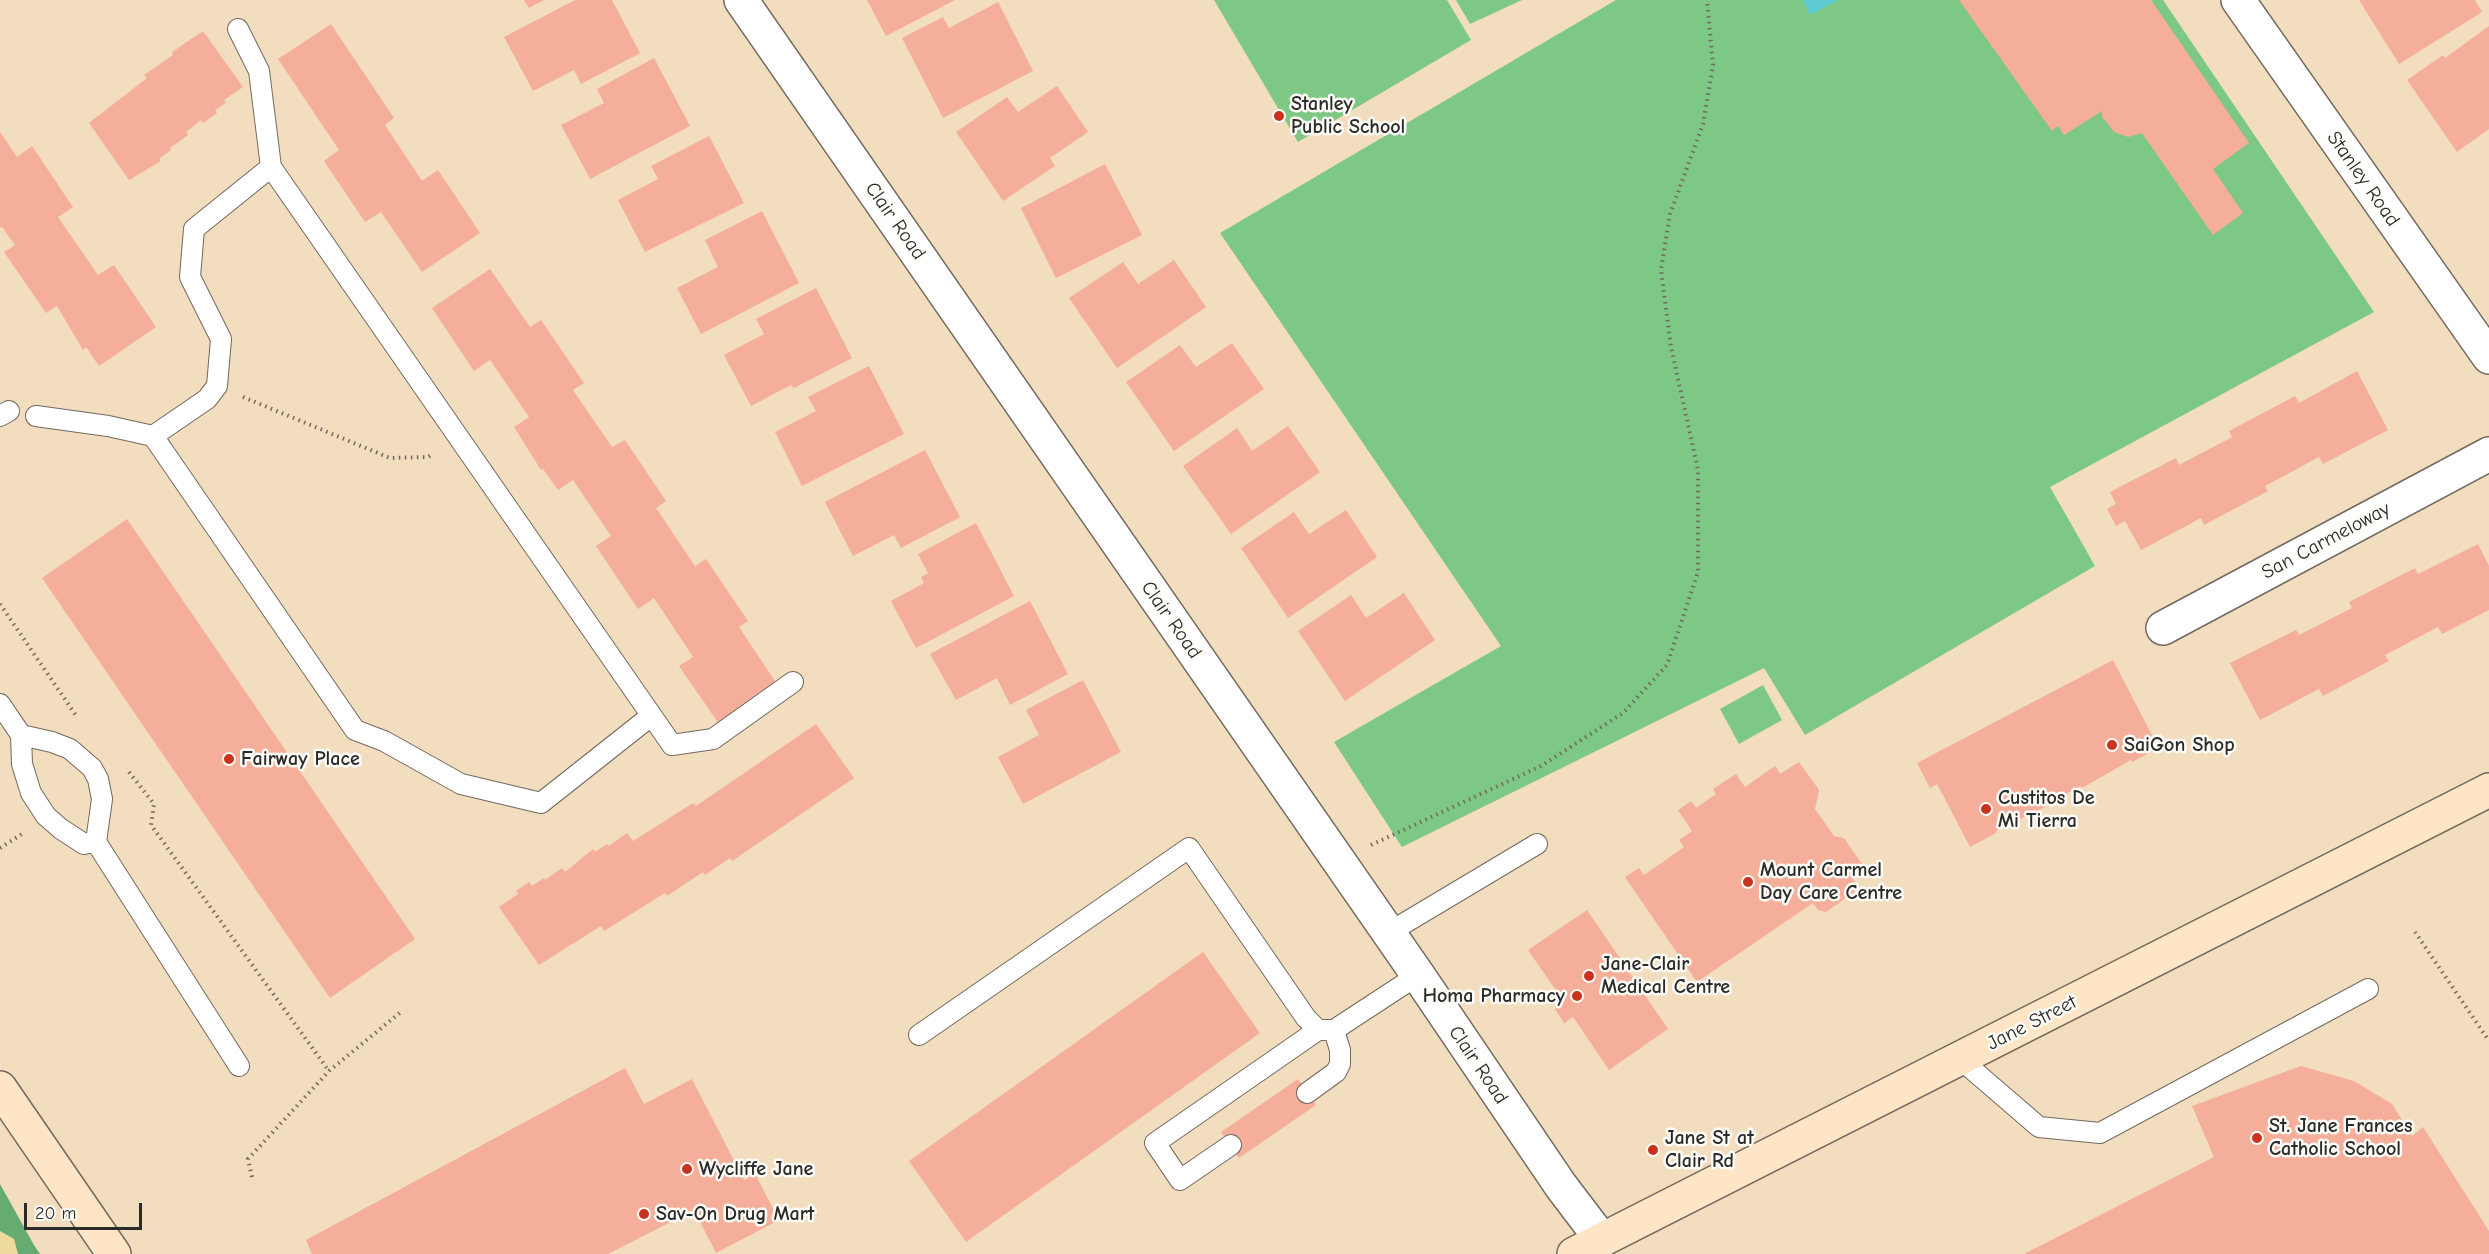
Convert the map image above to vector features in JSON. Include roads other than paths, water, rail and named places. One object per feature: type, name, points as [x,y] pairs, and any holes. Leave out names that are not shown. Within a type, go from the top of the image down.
[{"type":"main road","name":"Jane Street","points":[[1596,1249],[1960,1059],[2489,790]]},
{"type":"main road","points":[[0,1088],[114,1254]]},
{"type":"street","name":"Clair Road","points":[[741,0],[1418,975],[1561,1186],[1596,1249]]},
{"type":"street","name":"Stanley Road","points":[[2238,0],[2489,357]]},
{"type":"street","name":"San Carmeloway","points":[[2163,628],[2489,454]]},
{"type":"lane","points":[[238,29],[259,71],[271,167],[672,745],[713,740],[793,682]]},
{"type":"lane","points":[[153,436],[207,399],[217,386],[221,339],[190,278],[194,229],[271,167]]},
{"type":"lane","points":[[36,416],[108,426],[153,436],[355,730],[384,741],[461,784],[541,803],[651,716]]},
{"type":"lane","points":[[0,704],[21,735],[22,764],[31,792],[46,816],[84,844],[96,842]]},
{"type":"lane","points":[[21,735],[70,748],[92,768],[98,778],[102,799],[96,842],[239,1066]]},
{"type":"lane","points":[[1388,933],[1537,844]]},
{"type":"lane","points":[[919,1035],[1189,848],[1306,1018],[1326,1030],[1340,1050],[1340,1064],[1336,1072],[1307,1093]]},
{"type":"lane","points":[[1231,1145],[1180,1180],[1155,1143],[1326,1030],[1418,975]]},
{"type":"lane","points":[[1960,1059],[2039,1127],[2100,1133],[2368,989]]},
{"type":"water","points":[[1803,0],[1838,0],[1810,15]]},
{"type":"place","name":"Stanley Public School","points":[[1279,116]]},
{"type":"place","name":"SaiGon Shop","points":[[2112,745]]},
{"type":"place","name":"Fairway Place","points":[[229,759]]},
{"type":"place","name":"Custitos De Mi Tierra","points":[[1986,809]]},
{"type":"place","name":"Mount Carmel Day Care Centre","points":[[1748,882]]},
{"type":"place","name":"Jane-Clair Medical Centre","points":[[1589,976]]},
{"type":"place","name":"Homa Pharmacy","points":[[1577,996]]},
{"type":"place","name":"St. Jane Frances Catholic School","points":[[2257,1138]]},
{"type":"place","name":"Jane St at Clair Rd","points":[[1653,1150]]},
{"type":"place","name":"Wycliffe Jane","points":[[687,1169]]},
{"type":"place","name":"Sav-On Drug Mart","points":[[644,1214]]}]
